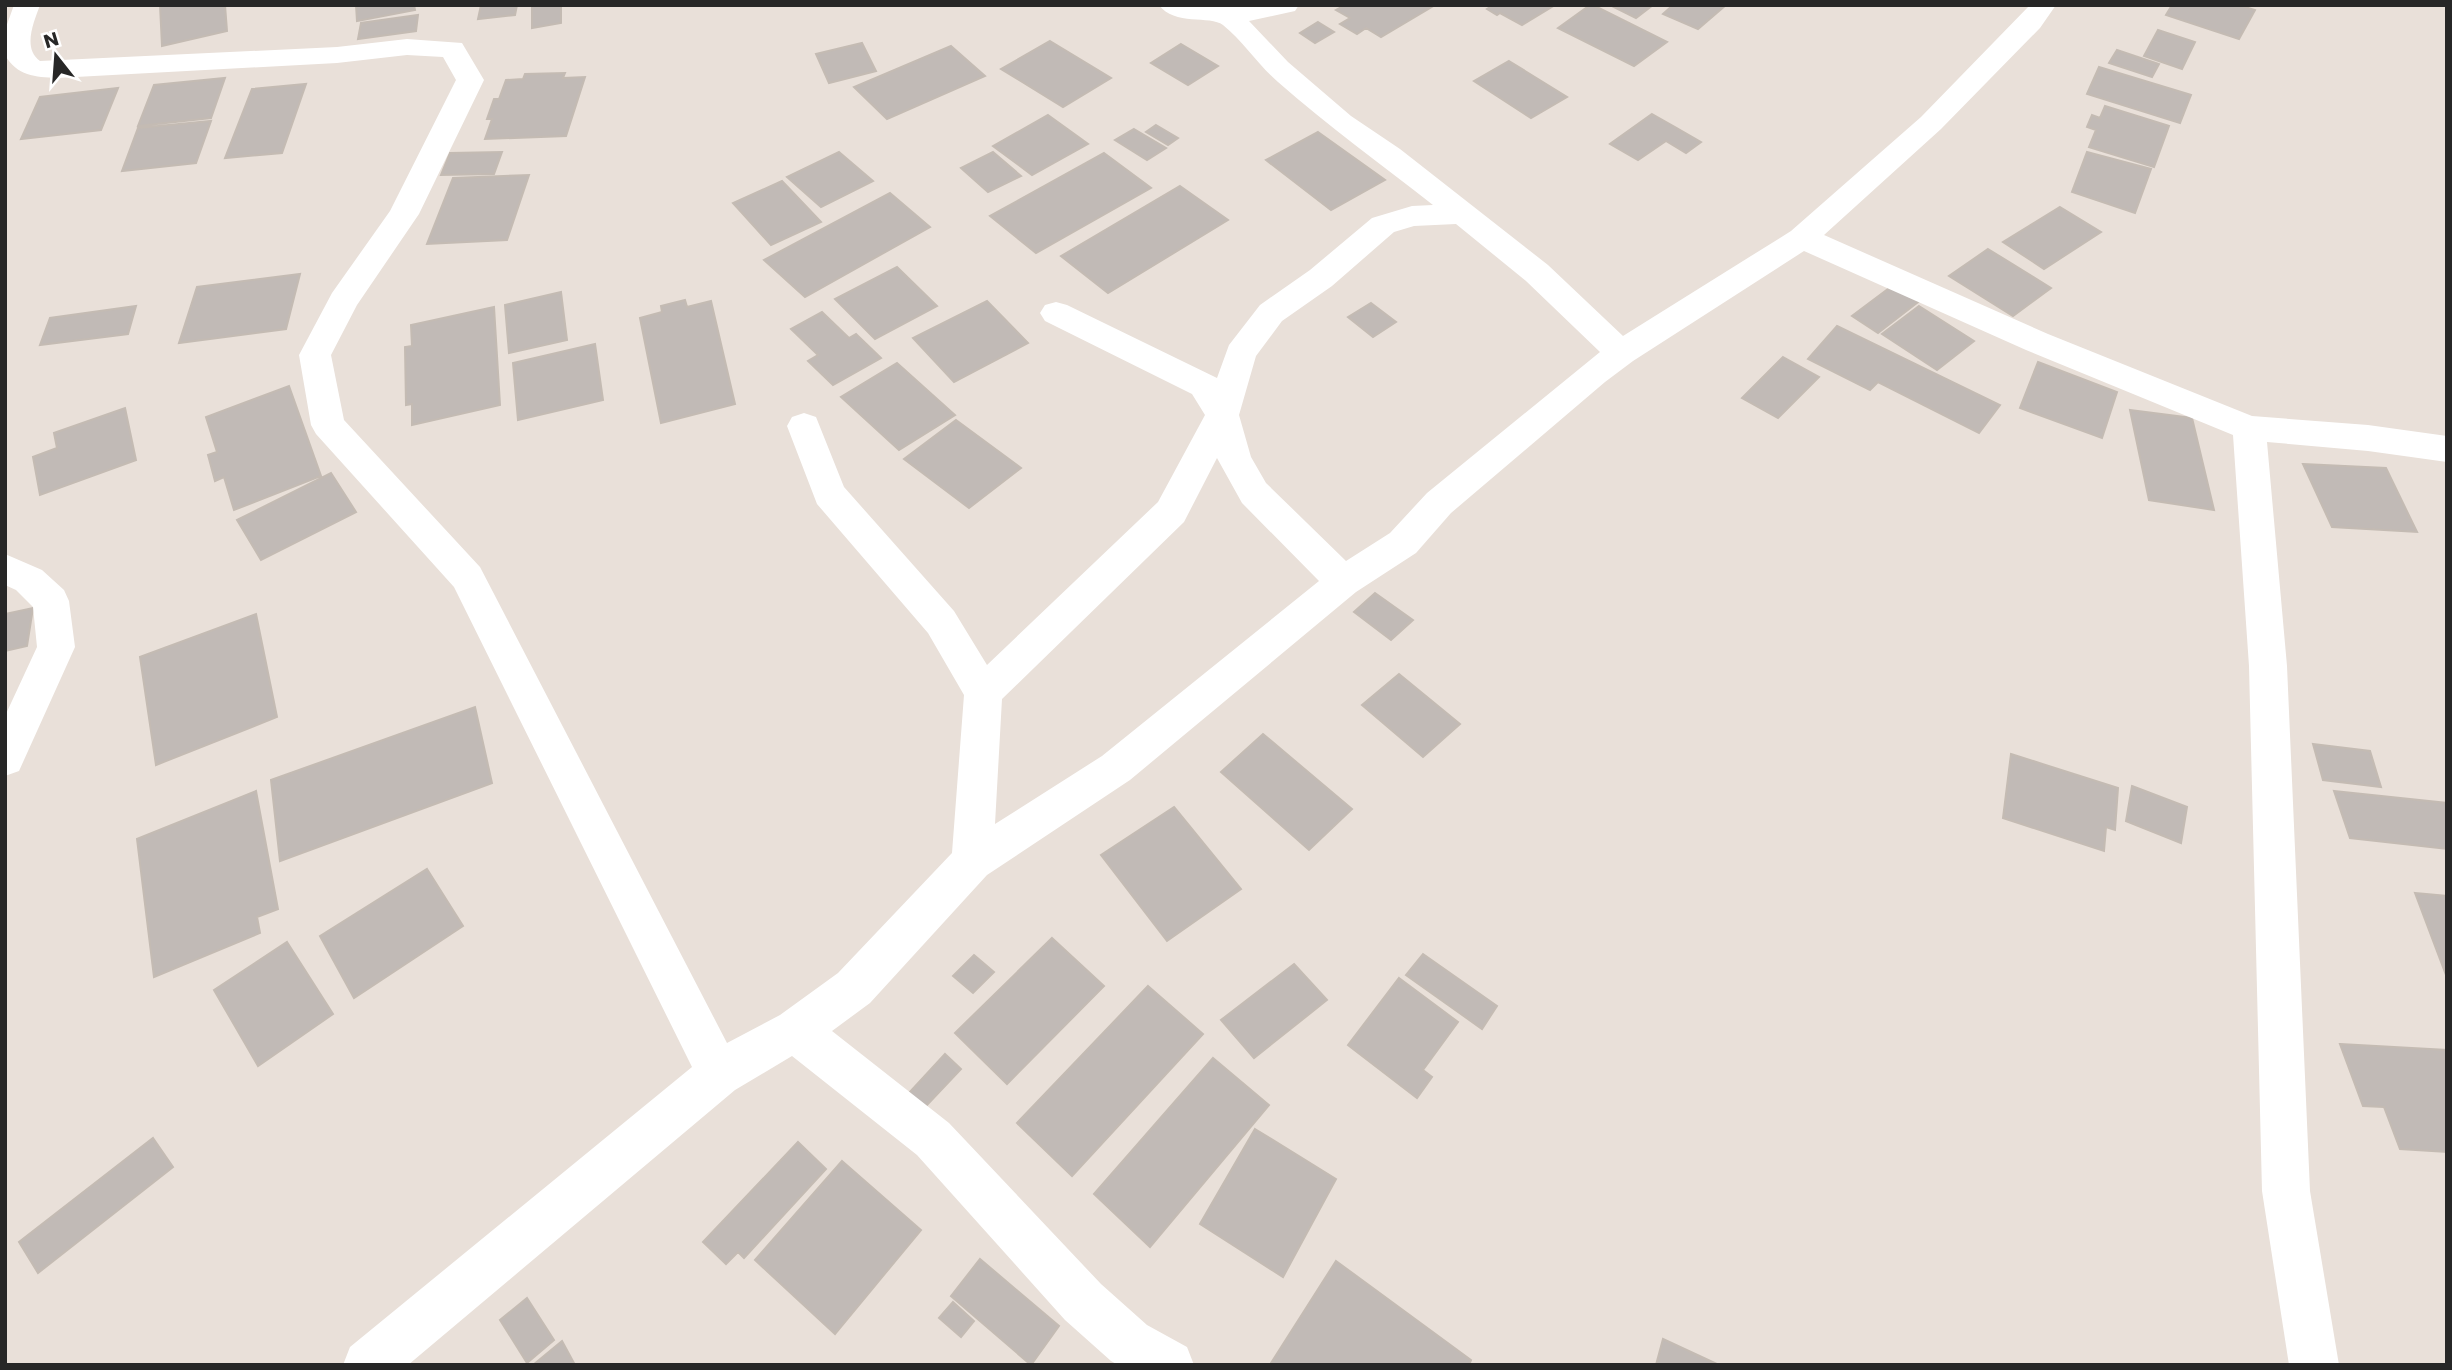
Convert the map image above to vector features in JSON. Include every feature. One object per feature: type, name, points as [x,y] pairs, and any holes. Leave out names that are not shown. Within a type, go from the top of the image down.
[{"type":"street","points":[[27,5],[17,36],[12,66],[57,70],[337,55],[407,47],[452,49],[470,80],[404,214],[343,301],[315,355],[328,425],[467,577],[719,1074]]},
{"type":"street","points":[[1172,5],[1180,10],[1228,15],[1286,5]]},
{"type":"street","points":[[368,1365],[719,1074],[762,1047],[796,1031],[854,988],[972,861],[1116,768],[1343,582],[1403,543],[1439,503],[1621,353],[1802,238],[1931,123],[2031,22],[2043,5]]},
{"type":"street","points":[[1228,15],[1278,68],[1341,122],[1390,156],[1537,273],[1621,353]]},
{"type":"street","points":[[983,693],[1171,512],[1222,415],[1241,353],[1271,313],[1321,278],[1383,225],[1412,216],[1460,214]]},
{"type":"street","points":[[1802,238],[2037,342],[2249,428],[2368,438],[2447,449]]},
{"type":"street","points":[[1056,313],[1204,384],[1222,415],[1234,459],[1254,493],[1343,582]]},
{"type":"street","points":[[804,426],[829,494],[942,622],[983,693],[972,861]]},
{"type":"street","points":[[2249,428],[2268,666],[2286,1191],[2314,1365]]},
{"type":"street","points":[[5,569],[29,580],[51,601],[56,647],[5,760]]},
{"type":"street","points":[[796,1031],[933,1139],[1092,1310],[1129,1343],[1169,1365]]},
{"type":"building","points":[[160,5],[225,5],[227,31],[162,46]]},
{"type":"building","points":[[356,5],[414,5],[415,10],[357,21]]},
{"type":"building","points":[[481,5],[517,5],[515,15],[478,19]]},
{"type":"building","points":[[532,5],[561,5],[561,23],[532,28]]},
{"type":"building","points":[[1345,5],[1435,5],[1381,37],[1366,28],[1357,34],[1340,24],[1350,18],[1336,10]]},
{"type":"building","points":[[1488,5],[1555,5],[1522,25],[1500,13],[1497,15],[1487,9],[1490,7]]},
{"type":"building","points":[[1590,5],[1667,42],[1634,66],[1558,28]]},
{"type":"building","points":[[1610,5],[1653,5],[1636,18]]},
{"type":"building","points":[[1673,5],[1726,5],[1698,29],[1663,14]]},
{"type":"building","points":[[2172,5],[2239,5],[2255,10],[2239,39],[2166,15]]},
{"type":"building","points":[[418,15],[416,31],[358,39],[361,23]]},
{"type":"building","points":[[1318,22],[1334,32],[1315,43],[1300,33]]},
{"type":"building","points":[[2158,30],[2195,42],[2182,69],[2144,56]]},
{"type":"building","points":[[1050,41],[1111,78],[1063,107],[1001,69]]},
{"type":"building","points":[[862,43],[876,71],[829,83],[816,54]]},
{"type":"building","points":[[1181,44],[1218,66],[1188,85],[1151,63]]},
{"type":"building","points":[[951,46],[985,76],[887,119],[854,87]]},
{"type":"building","points":[[2117,50],[2159,64],[2152,77],[2109,63]]},
{"type":"building","points":[[1509,61],[1567,97],[1531,118],[1474,81]]},
{"type":"building","points":[[2099,67],[2191,95],[2180,123],[2087,94]]},
{"type":"building","points":[[565,73],[563,78],[585,77],[566,136],[485,139],[492,119],[487,119],[494,99],[499,99],[506,80],[523,79],[525,74]]},
{"type":"building","points":[[225,78],[211,118],[138,126],[154,85]]},
{"type":"building","points":[[306,84],[282,153],[225,158],[252,89]]},
{"type":"building","points":[[118,88],[101,130],[21,139],[40,97]]},
{"type":"building","points":[[2105,106],[2169,126],[2154,167],[2089,147],[2096,130],[2087,127],[2092,115],[2100,118]]},
{"type":"building","points":[[1652,114],[1701,142],[1686,153],[1666,141],[1638,160],[1610,144]]},
{"type":"building","points":[[1048,115],[1088,144],[1032,175],[993,146]]},
{"type":"building","points":[[211,121],[196,163],[122,171],[138,128]]},
{"type":"building","points":[[1156,125],[1178,138],[1168,145],[1146,132]]},
{"type":"building","points":[[1134,129],[1166,148],[1147,160],[1115,140]]},
{"type":"building","points":[[1318,132],[1385,180],[1331,210],[1266,160]]},
{"type":"building","points":[[502,152],[494,174],[441,175],[450,153]]},
{"type":"building","points":[[839,152],[873,181],[821,207],[787,177]]},
{"type":"building","points":[[993,152],[1021,176],[988,192],[961,168]]},
{"type":"building","points":[[2087,152],[2151,169],[2135,213],[2072,192]]},
{"type":"building","points":[[1104,153],[1151,188],[1036,253],[990,216]]},
{"type":"building","points":[[529,175],[507,240],[427,244],[453,178]]},
{"type":"building","points":[[782,181],[821,222],[771,245],[733,203]]},
{"type":"building","points":[[1180,186],[1228,220],[1108,293],[1061,256]]},
{"type":"building","points":[[890,193],[930,227],[805,297],[764,260]]},
{"type":"building","points":[[2060,207],[2101,232],[2044,269],[2003,242]]},
{"type":"building","points":[[1988,249],[2051,288],[2013,316],[1949,276]]},
{"type":"building","points":[[897,267],[937,306],[875,339],[835,299]]},
{"type":"building","points":[[300,274],[286,329],[179,343],[197,287]]},
{"type":"building","points":[[1892,286],[1918,302],[1878,333],[1852,316]]},
{"type":"building","points":[[561,292],[567,340],[509,353],[505,305]]},
{"type":"building","points":[[685,300],[687,307],[711,301],[735,404],[661,423],[640,318],[662,312],[661,306]]},
{"type":"building","points":[[987,301],[1028,343],[954,382],[913,338]]},
{"type":"building","points":[[1371,303],[1396,322],[1373,337],[1348,317]]},
{"type":"building","points":[[136,306],[128,334],[40,345],[50,318]]},
{"type":"building","points":[[1919,306],[1974,341],[1937,370],[1882,334]]},
{"type":"building","points":[[494,307],[500,405],[412,425],[412,404],[406,405],[405,347],[412,346],[411,325]]},
{"type":"building","points":[[822,312],[849,338],[856,334],[881,358],[833,385],[808,361],[818,355],[791,329]]},
{"type":"building","points":[[1837,326],[2000,405],[1979,433],[1878,382],[1870,390],[1808,359]]},
{"type":"building","points":[[595,344],[603,400],[518,420],[513,363]]},
{"type":"building","points":[[1783,357],[1819,377],[1778,418],[1742,398]]},
{"type":"building","points":[[2038,362],[2117,392],[2102,438],[2020,408]]},
{"type":"building","points":[[897,363],[955,415],[899,450],[841,397]]},
{"type":"building","points":[[289,386],[321,476],[234,510],[224,477],[215,481],[208,455],[217,452],[206,417]]},
{"type":"building","points":[[125,408],[136,460],[40,495],[33,457],[57,448],[54,433]]},
{"type":"building","points":[[2130,410],[2192,418],[2214,510],[2149,500]]},
{"type":"building","points":[[956,420],[1021,468],[969,508],[904,459]]},
{"type":"building","points":[[2303,464],[2386,468],[2417,532],[2332,527]]},
{"type":"building","points":[[331,473],[356,512],[261,560],[237,520]]},
{"type":"building","points":[[1375,593],[1413,620],[1391,640],[1354,612]]},
{"type":"building","points":[[33,608],[27,646],[5,651],[5,614]]},
{"type":"building","points":[[256,614],[277,717],[156,765],[140,657]]},
{"type":"building","points":[[1399,674],[1460,724],[1423,757],[1362,705]]},
{"type":"building","points":[[475,707],[492,783],[280,861],[271,780]]},
{"type":"building","points":[[1263,734],[1352,809],[1309,850],[1221,772]]},
{"type":"building","points":[[2313,744],[2370,751],[2381,787],[2323,780]]},
{"type":"building","points":[[2011,754],[2118,788],[2115,830],[2106,827],[2104,851],[2003,818]]},
{"type":"building","points":[[2132,786],[2187,807],[2181,843],[2126,821]]},
{"type":"building","points":[[256,791],[278,909],[257,917],[260,933],[154,977],[137,839]]},
{"type":"building","points":[[2334,791],[2447,803],[2447,849],[2350,838]]},
{"type":"building","points":[[1174,807],[1241,889],[1167,941],[1101,855]]},
{"type":"building","points":[[427,869],[463,926],[354,998],[320,936]]},
{"type":"building","points":[[2415,893],[2447,896],[2447,975],[2446,975]]},
{"type":"building","points":[[1052,938],[1104,986],[1007,1084],[955,1033]]},
{"type":"building","points":[[287,942],[333,1014],[258,1066],[214,990]]},
{"type":"building","points":[[1423,954],[1497,1006],[1482,1029],[1406,975]]},
{"type":"building","points":[[974,955],[994,972],[973,993],[953,976]]},
{"type":"building","points":[[1294,964],[1327,1000],[1254,1058],[1221,1020]]},
{"type":"building","points":[[1399,978],[1458,1022],[1423,1070],[1432,1077],[1417,1098],[1348,1045]]},
{"type":"building","points":[[1148,986],[1203,1034],[1072,1176],[1017,1123]]},
{"type":"building","points":[[2340,1044],[2447,1050],[2447,1152],[2400,1149],[2384,1107],[2363,1106]]},
{"type":"building","points":[[945,1054],[961,1069],[925,1107],[909,1093]]},
{"type":"building","points":[[1213,1058],[1269,1105],[1150,1247],[1094,1194]]},
{"type":"building","points":[[1255,1129],[1336,1179],[1283,1277],[1200,1224]]},
{"type":"building","points":[[153,1138],[173,1167],[38,1273],[19,1242]]},
{"type":"building","points":[[798,1142],[826,1169],[744,1258],[738,1252],[726,1264],[703,1242]]},
{"type":"building","points":[[842,1161],[921,1230],[835,1334],[755,1260]]},
{"type":"building","points":[[980,1259],[1059,1326],[1031,1365],[951,1296]]},
{"type":"building","points":[[1336,1261],[1471,1360],[1469,1365],[1271,1363]]},
{"type":"building","points":[[527,1298],[554,1340],[527,1363],[500,1320]]},
{"type":"building","points":[[953,1302],[974,1321],[961,1337],[939,1318]]},
{"type":"building","points":[[1663,1339],[1719,1365],[1656,1365]]},
{"type":"building","points":[[562,1341],[575,1365],[533,1365]]}]
